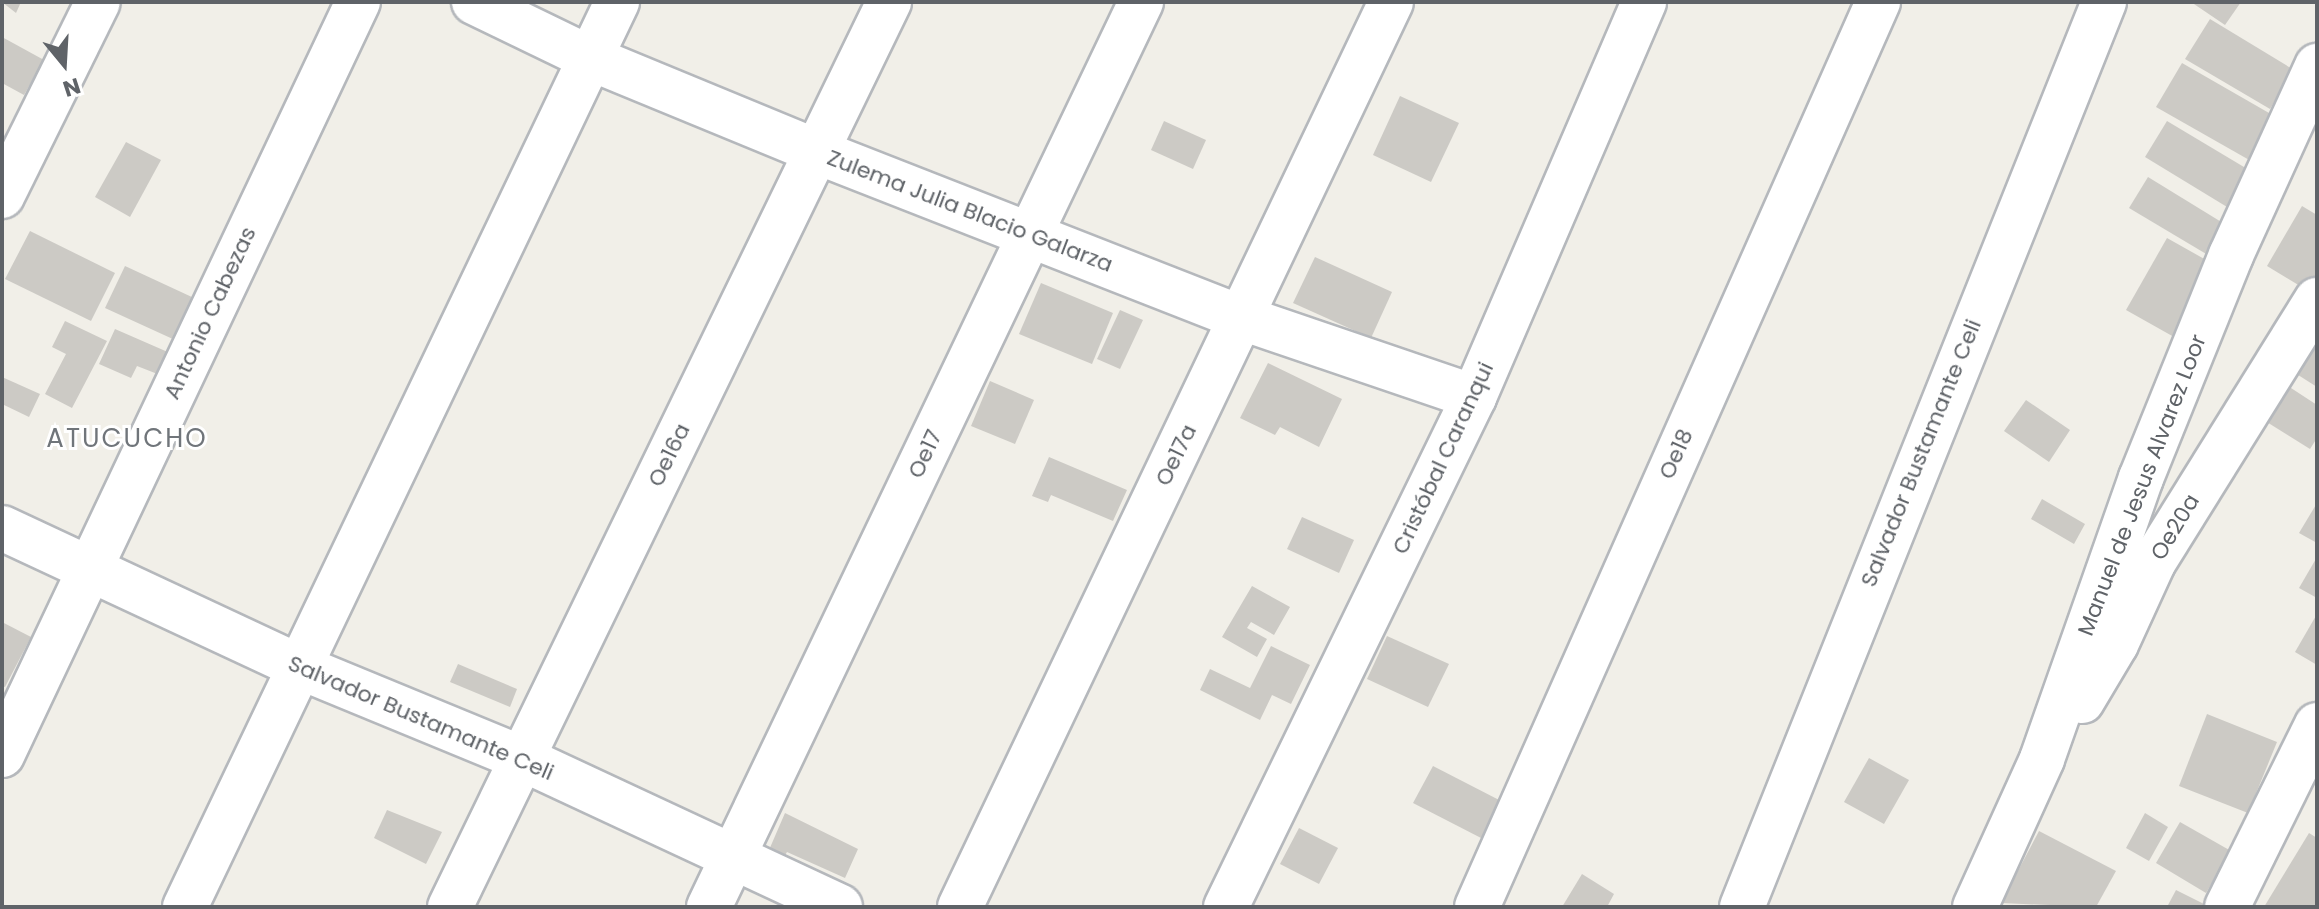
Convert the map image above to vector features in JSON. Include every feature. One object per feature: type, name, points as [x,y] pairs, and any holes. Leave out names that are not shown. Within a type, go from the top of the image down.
[{"type":"street","points":[[2,196],[98,2]]},
{"type":"street","name":"Antonio Cabezas","points":[[2,755],[358,2]]},
{"type":"street","name":"Zulema Julia Blacio Galarza","points":[[474,2],[590,58],[818,152],[1242,318],[1474,397]]},
{"type":"street","points":[[185,907],[617,2]]},
{"type":"street","name":"Oe16a","points":[[450,907],[889,2]]},
{"type":"street","name":"Oe17","points":[[709,907],[1141,2]]},
{"type":"street","name":"Oe17a","points":[[960,907],[1391,2]]},
{"type":"street","name":"Cristóbal Caranqui","points":[[1226,907],[1474,397],[1644,2]]},
{"type":"street","name":"Oe18","points":[[1477,907],[1878,2]]},
{"type":"street","name":"Salvador Bustamante Celi","points":[[1742,907],[2104,2]]},
{"type":"street","name":"Manuel de Jesus Alvarez Loor","points":[[1975,907],[2042,759],[2141,478],[2231,255],[2317,66]]},
{"type":"street","name":"Oe20a","points":[[2042,759],[2116,644],[2153,563],[2317,300]]},
{"type":"street","name":"Salvador Bustamante Celi","points":[[2,528],[300,667],[521,758],[840,907]]},
{"type":"street","points":[[2227,907],[2317,725]]},
{"type":"building","points":[[2,2],[21,2],[16,13]]},
{"type":"building","points":[[2191,2],[2241,2],[2225,25]]},
{"type":"building","points":[[2210,19],[2294,70],[2270,109],[2185,59]]},
{"type":"building","points":[[2,37],[44,60],[24,95],[2,83]]},
{"type":"building","points":[[2182,63],[2276,117],[2251,161],[2156,107]]},
{"type":"building","points":[[1400,96],[1459,123],[1431,182],[1373,155]]},
{"type":"building","points":[[1164,121],[1206,140],[1193,169],[1151,150]]},
{"type":"building","points":[[2167,121],[2254,173],[2232,210],[2145,157]]},
{"type":"building","points":[[126,142],[161,160],[130,217],[95,197]]},
{"type":"building","points":[[2148,177],[2236,231],[2218,261],[2129,208]]},
{"type":"building","points":[[2302,206],[2317,215],[2315,295],[2267,266]]},
{"type":"building","points":[[30,231],[115,273],[91,321],[5,279]]},
{"type":"building","points":[[2167,238],[2215,265],[2174,337],[2126,310]]},
{"type":"building","points":[[1315,257],[1392,292],[1371,338],[1293,303]]},
{"type":"building","points":[[125,266],[194,298],[175,340],[105,308]]},
{"type":"building","points":[[1041,283],[1113,313],[1092,364],[1019,334]]},
{"type":"building","points":[[1120,310],[1143,320],[1120,369],[1097,359]]},
{"type":"building","points":[[65,321],[107,341],[72,408],[45,394],[66,354],[52,347]]},
{"type":"building","points":[[115,329],[170,353],[160,375],[137,366],[131,378],[99,364]]},
{"type":"building","points":[[2317,337],[2317,387],[2295,373]]},
{"type":"building","points":[[1268,363],[1342,399],[1319,447],[1280,427],[1275,435],[1240,418]]},
{"type":"building","points":[[2,377],[40,394],[29,417],[2,404]]},
{"type":"building","points":[[990,381],[1034,400],[1015,444],[971,426]]},
{"type":"building","points":[[2285,384],[2317,405],[2317,438],[2310,449],[2262,419]]},
{"type":"building","points":[[2026,400],[2070,430],[2049,462],[2004,431]]},
{"type":"building","points":[[1049,457],[1127,490],[1113,521],[1051,495],[1048,502],[1032,496]]},
{"type":"building","points":[[2042,499],[2085,524],[2074,544],[2031,519]]},
{"type":"building","points":[[2317,503],[2317,543],[2299,533]]},
{"type":"building","points":[[1302,517],[1354,540],[1339,573],[1287,549]]},
{"type":"building","points":[[2317,557],[2317,598],[2299,588]]},
{"type":"building","points":[[1252,586],[1290,607],[1274,635],[1251,622],[1247,628],[1267,639],[1257,657],[1222,637]]},
{"type":"building","points":[[2317,614],[2317,665],[2295,652]]},
{"type":"building","points":[[2,622],[31,637],[5,687],[2,686]]},
{"type":"building","points":[[1387,636],[1449,664],[1428,707],[1367,679]]},
{"type":"building","points":[[1271,646],[1310,665],[1291,704],[1272,695],[1260,720],[1200,690],[1210,669],[1250,688]]},
{"type":"building","points":[[458,664],[517,689],[510,707],[450,682]]},
{"type":"building","points":[[2207,714],[2277,742],[2248,813],[2179,786]]},
{"type":"building","points":[[1869,758],[1909,780],[1884,824],[1844,802]]},
{"type":"building","points":[[1433,766],[1503,802],[1483,839],[1413,803]]},
{"type":"building","points":[[387,810],[442,832],[426,864],[374,838]]},
{"type":"building","points":[[785,813],[858,849],[845,878],[787,852],[784,857],[769,850]]},
{"type":"building","points":[[2145,813],[2168,827],[2149,861],[2126,848]]},
{"type":"building","points":[[2180,822],[2231,851],[2206,893],[2156,863]]},
{"type":"building","points":[[1299,828],[1338,848],[1319,884],[1280,864]]},
{"type":"building","points":[[2039,831],[2116,871],[2096,907],[2001,903]]},
{"type":"building","points":[[2309,833],[2317,838],[2317,907],[2264,907]]},
{"type":"building","points":[[1582,874],[1614,894],[1607,907],[1562,907]]},
{"type":"building","points":[[2176,890],[2210,907],[2167,907]]},
{"type":"district","name":"ATUCUCHO","points":[[127,439]]}]
